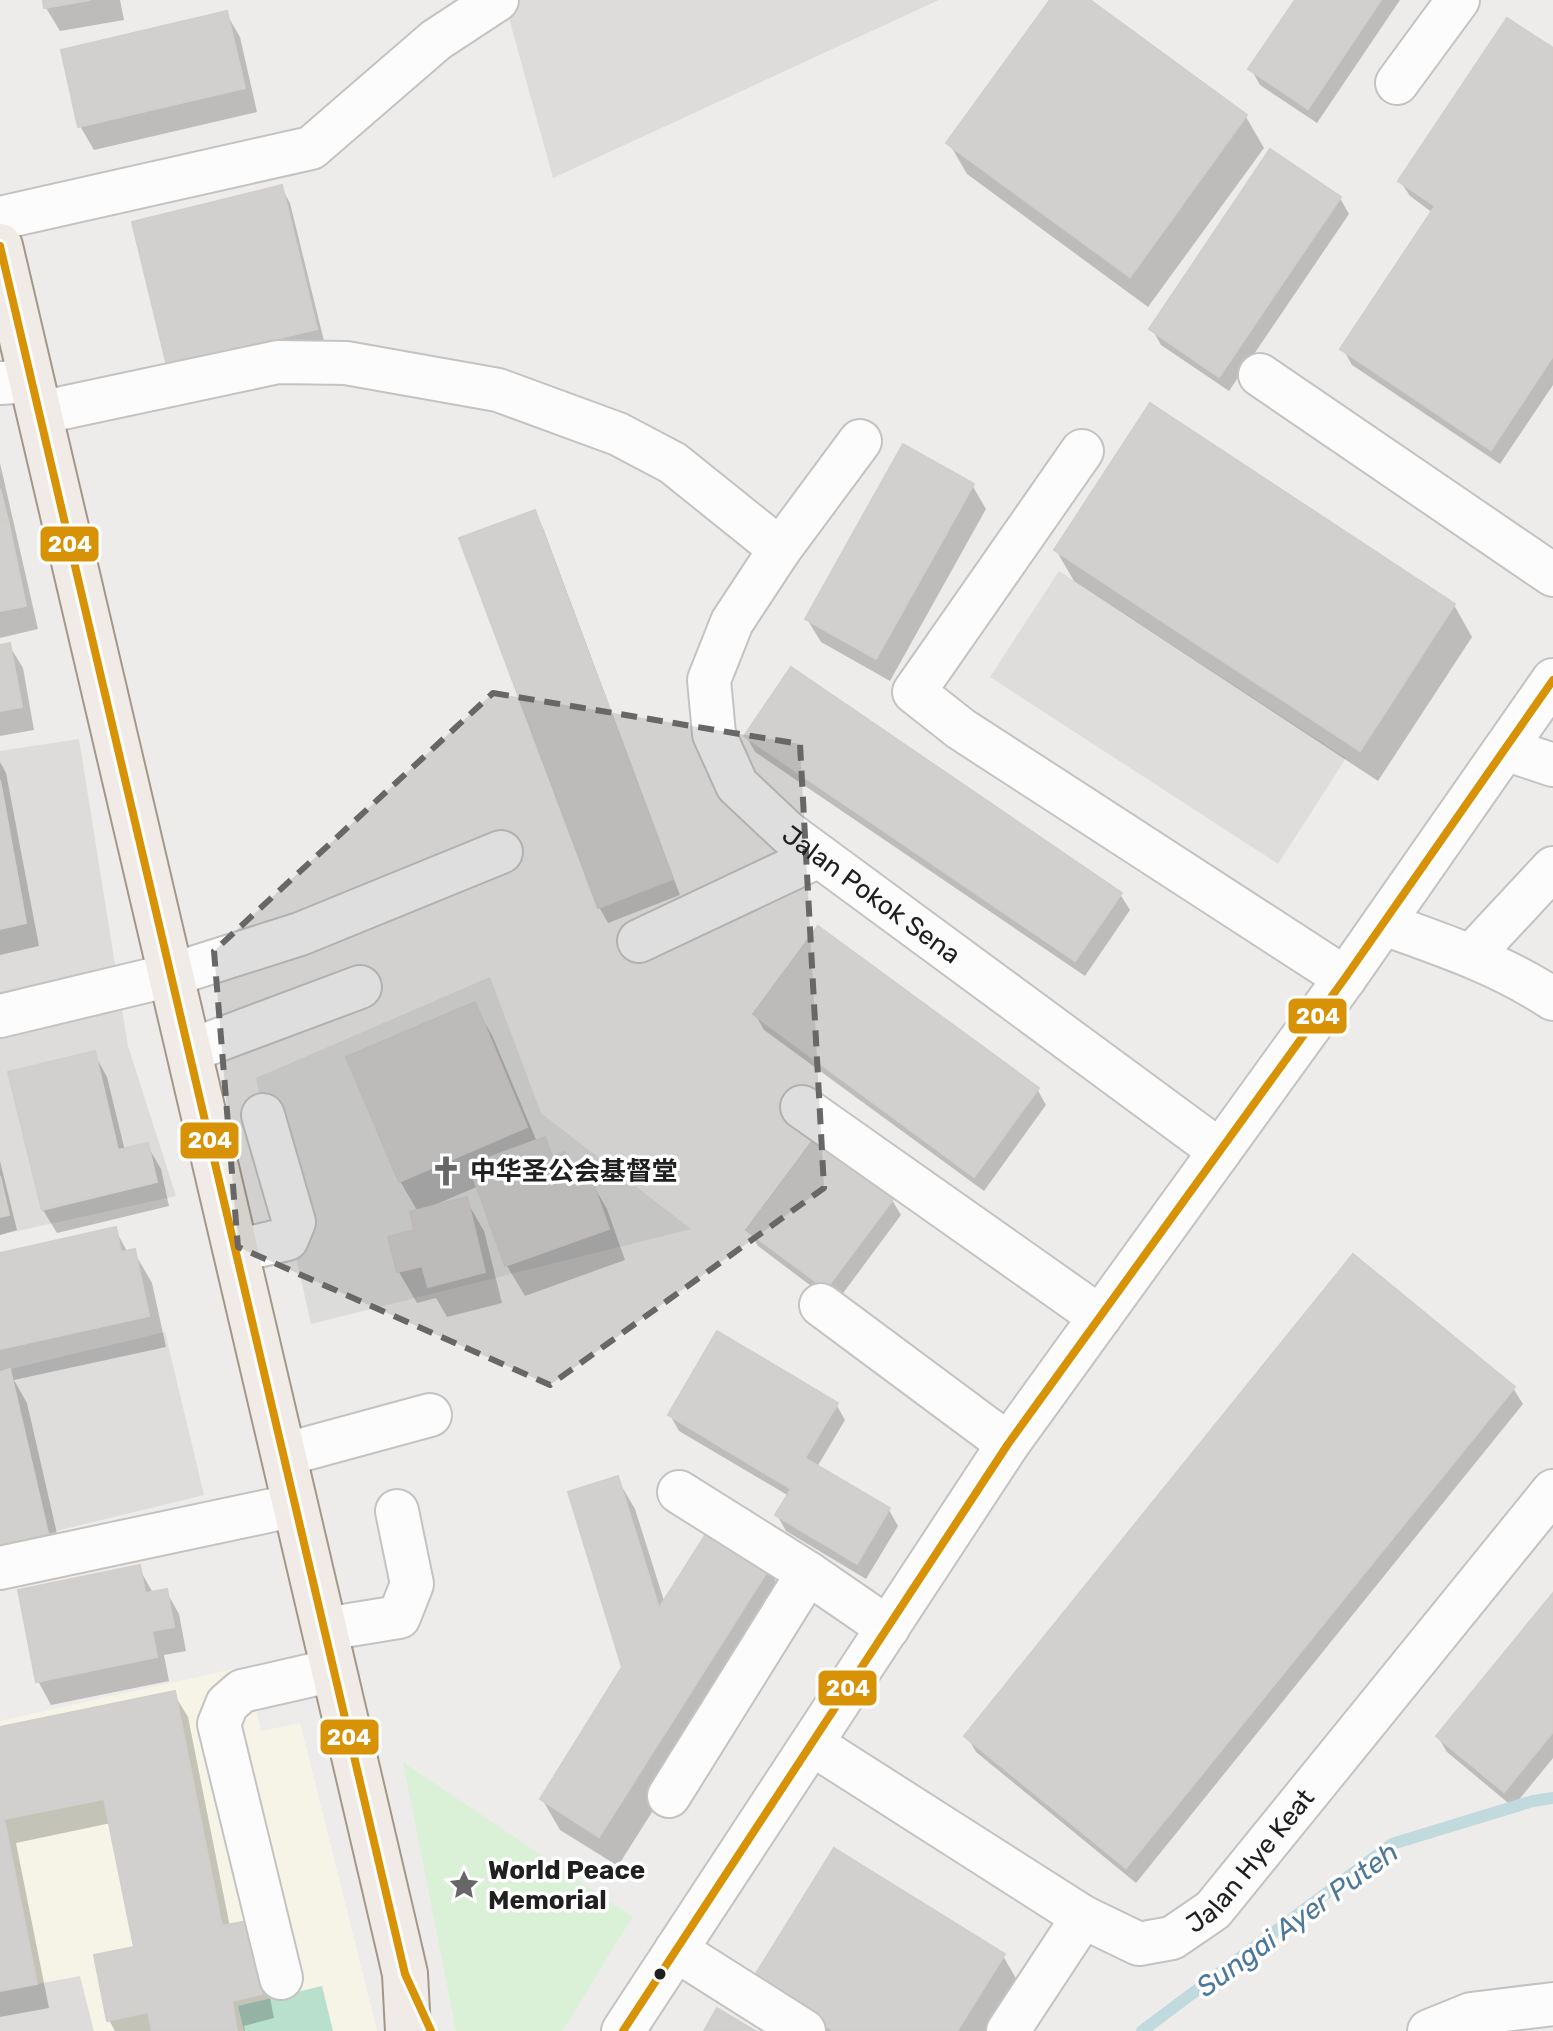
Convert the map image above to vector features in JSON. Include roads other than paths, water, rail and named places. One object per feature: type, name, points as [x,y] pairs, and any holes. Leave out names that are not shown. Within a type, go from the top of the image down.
[{"type":"main road","points":[[0,246],[24,392],[171,975],[405,1974],[408,2031]]},
{"type":"main road","points":[[405,1974],[431,2031]]},
{"type":"street","points":[[0,218],[311,148],[436,40],[497,0]]},
{"type":"street","points":[[1397,83],[1458,0]]},
{"type":"street","points":[[24,392],[278,362],[346,363],[498,390],[618,434],[673,463],[780,549]]},
{"type":"street","points":[[1260,375],[1553,575]]},
{"type":"street","name":"Jalan Pokok Sena","points":[[860,441],[780,549],[732,622],[709,680],[714,734],[737,785],[788,833],[1220,1151]]},
{"type":"street","points":[[1082,451],[914,692],[961,729],[1345,978]]},
{"type":"street","points":[[623,2031],[1008,1444],[1384,924],[1553,680]]},
{"type":"street","points":[[1505,749],[1553,765]]},
{"type":"street","points":[[0,1016],[171,975],[300,934],[501,852]]},
{"type":"street","points":[[639,941],[819,856]]},
{"type":"street","points":[[1472,955],[1553,868]]},
{"type":"street","points":[[1384,924],[1472,955],[1516,976],[1553,999]]},
{"type":"street","points":[[189,1051],[360,987]]},
{"type":"street","points":[[802,1107],[1100,1317]]},
{"type":"street","points":[[236,1251],[287,1239],[294,1222],[263,1115]]},
{"type":"street","points":[[821,1305],[1008,1444]]},
{"type":"street","points":[[283,1455],[430,1415]]},
{"type":"street","name":"Jalan Hye Keat","points":[[812,1744],[1083,1917],[1139,1944],[1172,1938],[1213,1910],[1553,1491]]},
{"type":"street","points":[[679,1492],[808,1573],[888,1628]]},
{"type":"street","points":[[0,1568],[296,1505]]},
{"type":"street","points":[[281,1978],[219,1724],[227,1704],[242,1691],[399,1617],[412,1584],[397,1511]]},
{"type":"street","points":[[669,1796],[808,1573]]},
{"type":"street","points":[[1008,2031],[1083,1917]]},
{"type":"street","points":[[676,1950],[804,2031]]},
{"type":"street","points":[[1429,2031],[1471,2014],[1553,2004]]},
{"type":"waterway","name":"Sungai Ayer Puteh","points":[[1142,2031],[1392,1844],[1533,1801],[1553,1798]]},
{"type":"place","name":"中华圣公会基督堂","points":[[446,1171]]},
{"type":"place","name":"World Peace Memorial","points":[[464,1885]]}]
